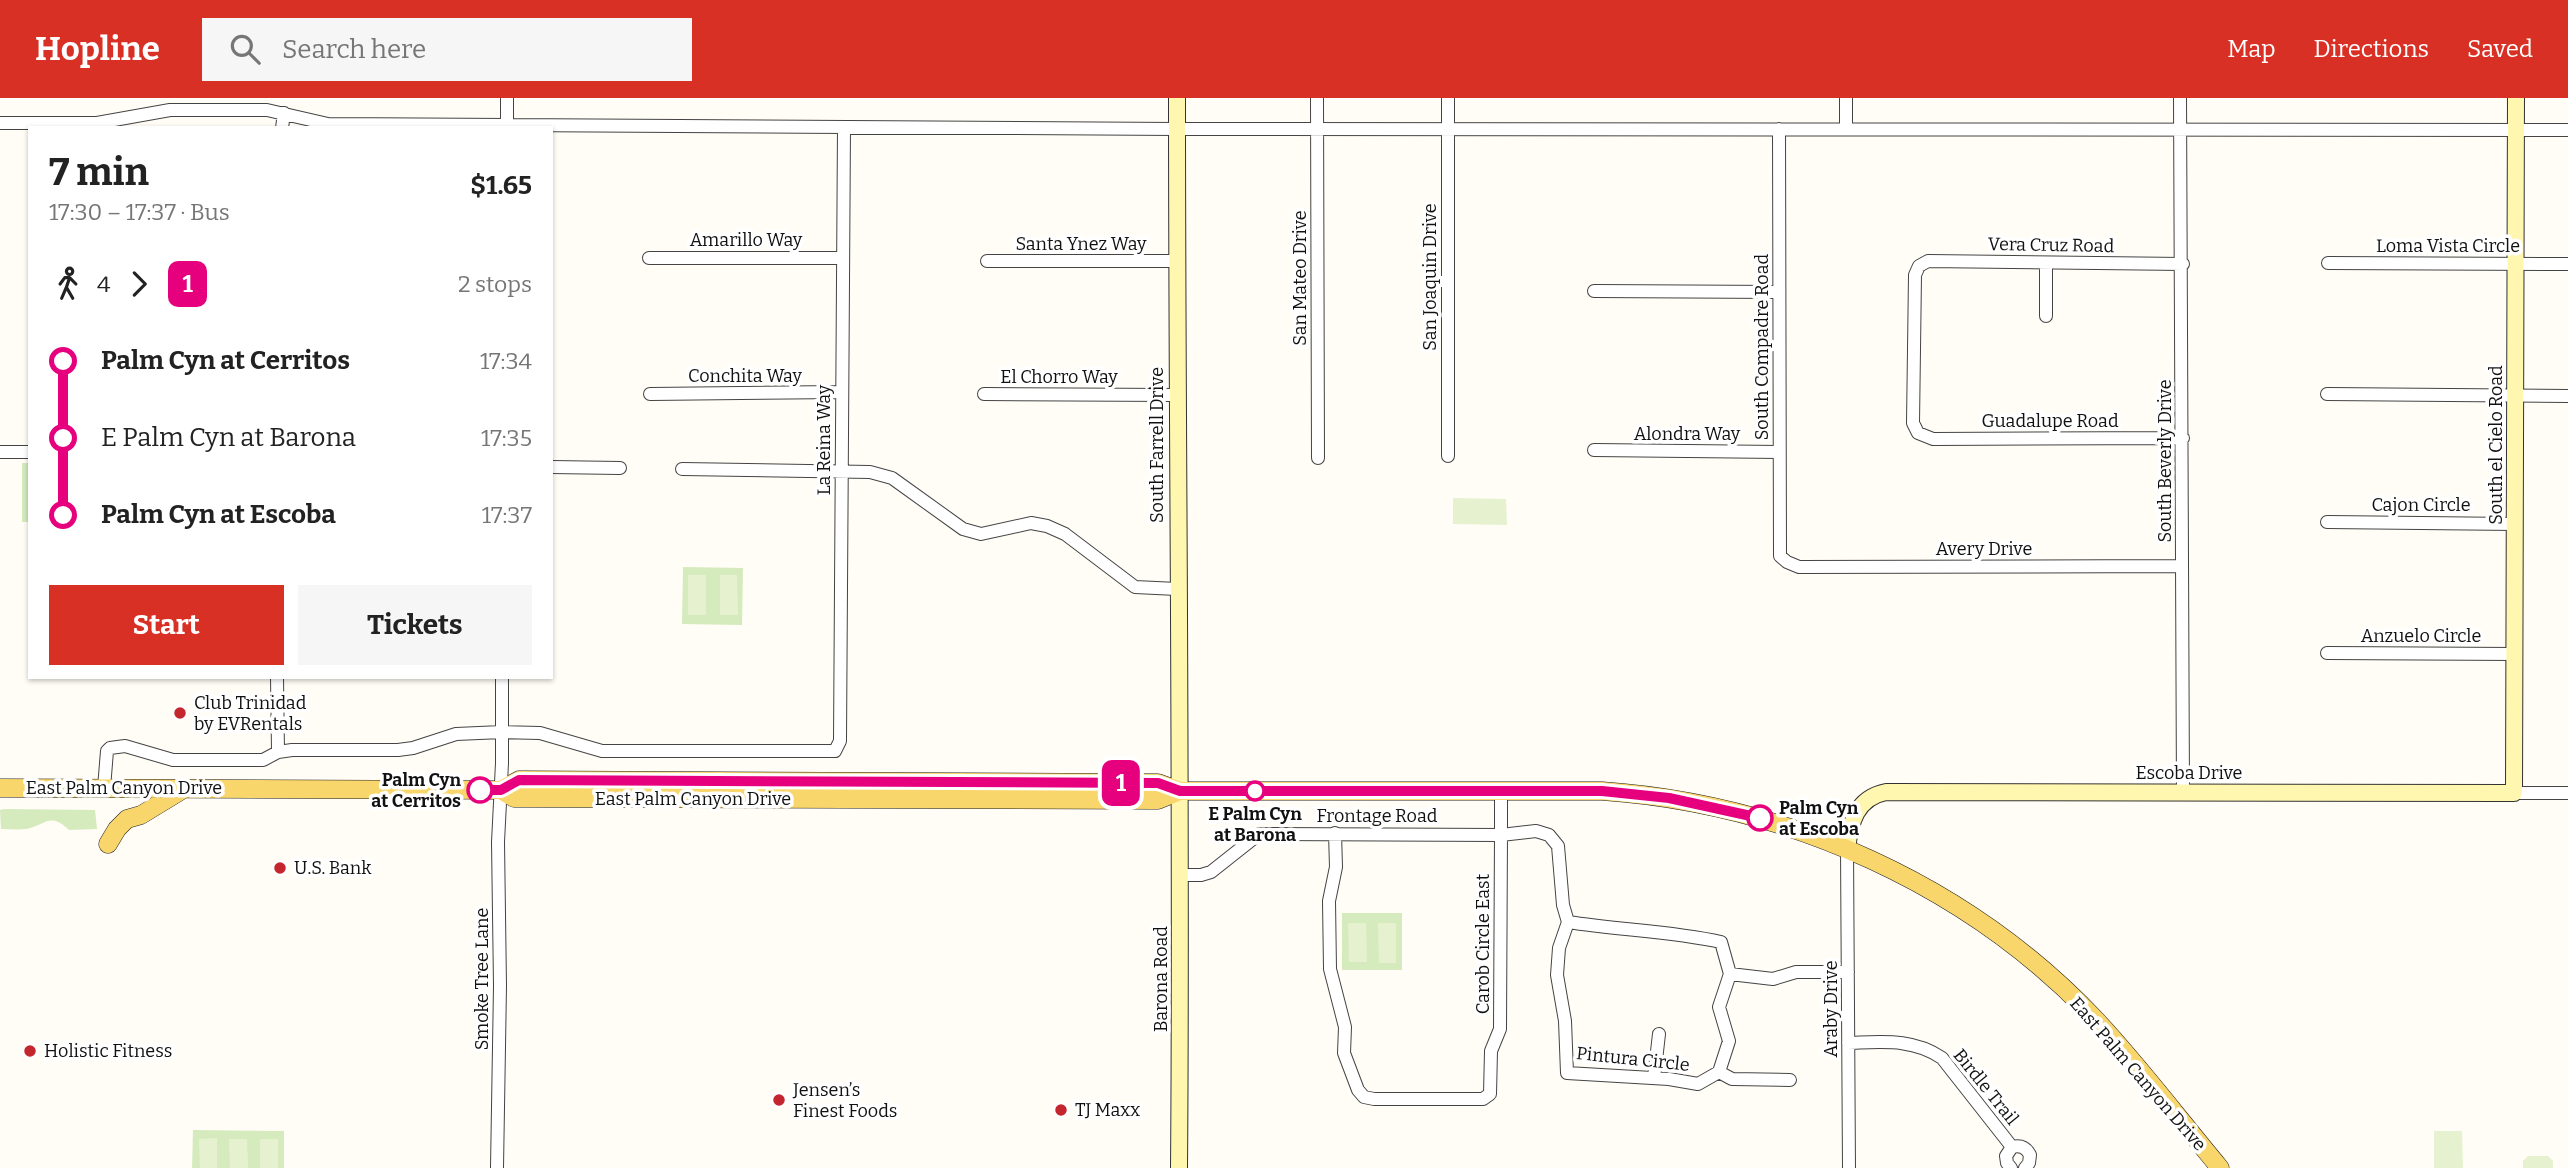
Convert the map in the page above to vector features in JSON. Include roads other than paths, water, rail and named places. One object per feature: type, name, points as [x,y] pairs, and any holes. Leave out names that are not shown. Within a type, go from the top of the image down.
[{"type":"main road","name":"East Palm Canyon Drive","points":[[0,788],[501,790],[514,799],[632,800],[1158,800],[1180,791],[1500,790],[1602,791],[1669,798],[1770,821],[1847,849],[1876,861],[1990,926],[2044,970],[2097,1021],[2220,1168]]},
{"type":"main road","points":[[108,844],[127,819],[141,815],[184,789]]},
{"type":"street","points":[[0,123],[97,126],[170,110],[267,110],[328,124],[507,126],[507,98]]},
{"type":"street","name":"South Farrell Drive","points":[[1177,98],[1176,395],[1180,791]]},
{"type":"street","name":"San Mateo Drive","points":[[1317,98],[1318,458]]},
{"type":"street","name":"San Joaquin Drive","points":[[1448,98],[1448,456]]},
{"type":"street","points":[[1846,98],[1846,128]]},
{"type":"street","name":"South Beverly Drive","points":[[2180,98],[2183,264],[2183,792]]},
{"type":"street","name":"South el Cielo Road","points":[[2514,793],[2516,98]]},
{"type":"street","points":[[282,126],[284,113]]},
{"type":"street","points":[[553,126],[2568,130]]},
{"type":"street","name":"La Reina Way","points":[[502,732],[540,733],[602,751],[835,751],[840,741],[844,127]]},
{"type":"street","name":"South Compadre Road","points":[[1779,129],[1779,541],[1780,556],[1787,562]]},
{"type":"street","name":"Amarillo Way","points":[[649,258],[843,258]]},
{"type":"street","name":"Santa Ynez Way","points":[[987,261],[1176,261]]},
{"type":"street","name":"Vera Cruz Road","points":[[1918,433],[1913,423],[1915,275],[1919,266],[1928,261],[2183,264]]},
{"type":"street","points":[[2046,262],[2046,316]]},
{"type":"street","name":"Loma Vista Circle","points":[[2328,263],[2568,264]]},
{"type":"street","points":[[1594,291],[1779,292]]},
{"type":"street","name":"Conchita Way","points":[[650,394],[841,392]]},
{"type":"street","name":"El Chorro Way","points":[[984,394],[1176,395]]},
{"type":"street","points":[[2327,394],[2568,396]]},
{"type":"street","name":"Guadalupe Road","points":[[1918,433],[1933,439],[2183,438]]},
{"type":"street","name":"Alondra Way","points":[[1594,450],[1779,452]]},
{"type":"street","points":[[0,452],[28,452]]},
{"type":"street","points":[[553,467],[620,468]]},
{"type":"street","points":[[682,469],[870,472],[892,478],[963,529],[981,534],[1031,523],[1048,526],[1065,534],[1135,587],[1177,589]]},
{"type":"street","name":"Cajon Circle","points":[[2327,522],[2515,524]]},
{"type":"street","name":"Avery Drive","points":[[1787,562],[1800,567],[2182,566]]},
{"type":"street","name":"Anzuelo Circle","points":[[2327,653],[2516,653]]},
{"type":"street","points":[[277,679],[278,752]]},
{"type":"street","name":"Smoke Tree Lane","points":[[498,1168],[498,842],[502,679]]},
{"type":"street","points":[[104,788],[104,760],[110,748],[125,746],[173,760],[263,760],[278,752],[398,750],[456,734],[502,732]]},
{"type":"street","points":[[1500,790],[1501,835]]},
{"type":"street","name":"Barona Road","points":[[1179,1168],[1180,791]]},
{"type":"street","name":"Escoba Drive","points":[[1847,849],[1849,825],[1855,814],[1870,797],[1886,792],[2568,793]]},
{"type":"street","name":"Pintura Circle","points":[[1501,835],[1535,831],[1549,835],[1558,846],[1563,905],[1568,922],[1559,948],[1557,975],[1565,1021],[1567,1073],[1654,1078],[1699,1084],[1719,1072]]},
{"type":"street","name":"Carob Circle East","points":[[1335,833],[1336,875],[1329,901],[1330,969],[1345,1027],[1344,1053],[1358,1090],[1364,1097],[1374,1099],[1483,1099],[1490,1094],[1491,1051],[1500,1029],[1501,835]]},
{"type":"street","name":"Frontage Road","points":[[1180,875],[1200,876],[1211,872],[1259,834],[1501,835]]},
{"type":"street","name":"Araby Drive","points":[[1847,849],[1849,1168]]},
{"type":"street","points":[[1568,922],[1621,930],[1681,933],[1721,942],[1730,974],[1719,1007],[1729,1041],[1719,1072],[1732,1080],[1790,1080]]},
{"type":"street","points":[[1730,974],[1773,979],[1796,972],[1848,972]]},
{"type":"street","points":[[1654,1078],[1659,1034]]},
{"type":"street","name":"Birdle Trail","points":[[1848,1043],[1910,1043],[1929,1049],[1941,1058],[2012,1147]]},
{"type":"street","name":"Birdle Trail","points":[[2011,1168],[2006,1160],[2007,1152],[2012,1147],[2021,1146],[2028,1151],[2030,1159],[2025,1168]]},
{"type":"place","name":"Club Trinidad by EVRentals","points":[[180,713]]},
{"type":"place","name":"Palm Cyn at Cerritos","points":[[480,790]]},
{"type":"place","name":"E Palm Cyn at Barona","points":[[1255,791]]},
{"type":"place","name":"Palm Cyn at Escoba","points":[[1760,818]]},
{"type":"place","name":"U.S. Bank","points":[[280,868]]},
{"type":"place","name":"Holistic Fitness","points":[[30,1051]]},
{"type":"place","name":"Jensen’s Finest Foods","points":[[779,1100]]},
{"type":"place","name":"TJ Maxx","points":[[1061,1110]]}]
